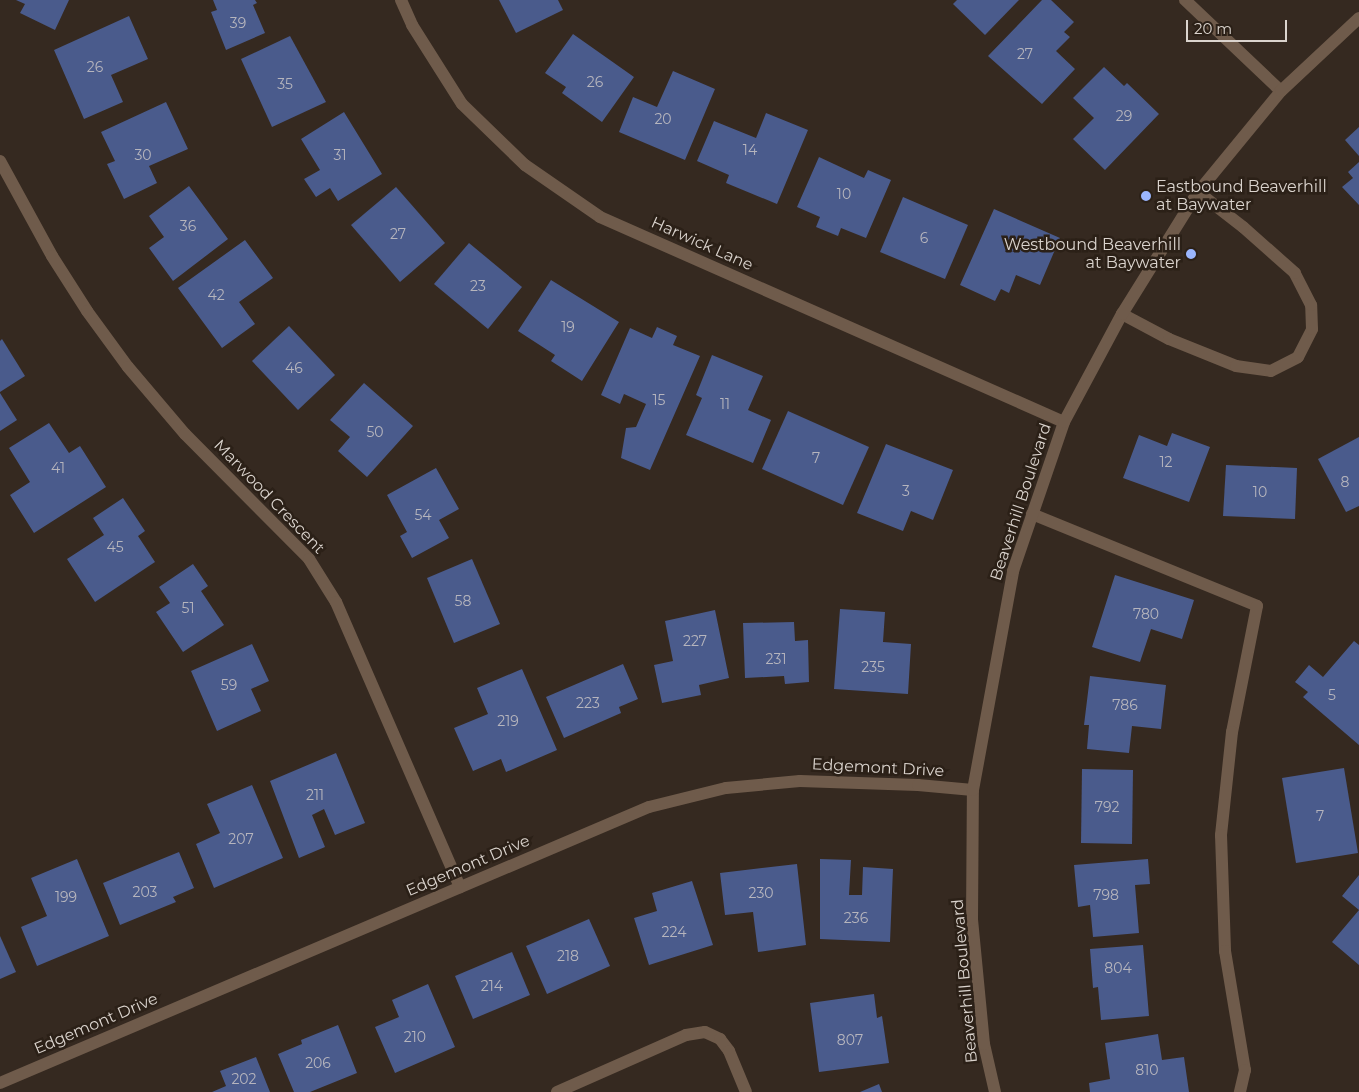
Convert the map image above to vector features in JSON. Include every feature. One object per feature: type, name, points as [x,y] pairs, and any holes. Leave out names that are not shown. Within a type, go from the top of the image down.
[{"type":"street","name":"Harwick Lane","points":[[401,0],[412,26],[462,104],[525,165],[600,217],[1064,422]]},
{"type":"street","points":[[1185,0],[1281,91]]},
{"type":"street","name":"Beaverhill Boulevard","points":[[995,1092],[984,1044],[972,920],[973,790],[1013,571],[1032,514],[1064,422],[1122,314],[1198,192],[1281,91],[1359,18]]},
{"type":"street","name":"Marwood Crescent","points":[[0,161],[57,264],[128,367],[185,434],[309,559],[336,602],[460,887]]},
{"type":"street","points":[[1122,314],[1169,339],[1236,366],[1271,371],[1298,357],[1312,329],[1311,305],[1294,273],[1243,226],[1198,192]]},
{"type":"street","points":[[1032,514],[1257,606],[1232,732],[1221,835],[1225,951],[1245,1070],[1240,1092]]},
{"type":"street","name":"Edgemont Drive","points":[[0,1083],[650,807],[726,788],[800,781],[923,785],[973,790]]},
{"type":"street","points":[[557,1092],[686,1035],[705,1032],[720,1039],[729,1052],[746,1092]]},
{"type":"building","points":[[16,0],[69,0],[55,30],[20,13],[25,4]]},
{"type":"building","points":[[213,0],[255,0],[257,3],[253,5],[265,33],[226,50],[211,12],[217,10]]},
{"type":"building","points":[[499,0],[558,0],[563,10],[516,33]]},
{"type":"building","points":[[957,0],[1019,0],[985,35],[953,4]]},
{"type":"building","points":[[1042,0],[1051,0],[1074,22],[1064,32],[1070,37],[1056,51],[1075,69],[1042,104],[988,56]]},
{"type":"building","points":[[129,16],[148,59],[111,75],[123,102],[84,119],[54,50]]},
{"type":"building","points":[[573,34],[634,77],[602,122],[562,93],[566,87],[545,73]]},
{"type":"building","points":[[290,36],[326,102],[272,127],[241,59]]},
{"type":"building","points":[[1104,67],[1124,86],[1127,83],[1159,114],[1105,170],[1073,139],[1094,118],[1073,98]]},
{"type":"building","points":[[673,71],[715,89],[685,160],[619,132],[633,97],[657,107]]},
{"type":"building","points":[[166,102],[188,149],[149,166],[157,183],[124,199],[107,164],[115,161],[101,132]]},
{"type":"building","points":[[344,112],[382,174],[338,201],[330,188],[316,197],[304,179],[320,170],[301,139]]},
{"type":"building","points":[[766,113],[808,130],[777,204],[726,183],[729,175],[697,161],[714,121],[756,138]]},
{"type":"building","points":[[1359,127],[1359,156],[1345,140]]},
{"type":"building","points":[[819,157],[864,178],[868,170],[891,180],[866,238],[841,228],[838,236],[816,227],[820,217],[797,207]]},
{"type":"building","points":[[1359,162],[1359,205],[1342,187],[1353,178],[1348,172]]},
{"type":"building","points":[[189,186],[228,239],[173,281],[149,248],[164,237],[149,216]]},
{"type":"building","points":[[396,187],[445,243],[400,282],[351,225]]},
{"type":"building","points":[[903,197],[968,225],[945,279],[880,252]]},
{"type":"building","points":[[994,209],[1060,238],[1040,285],[1016,275],[1009,293],[1001,289],[995,301],[960,285]]},
{"type":"building","points":[[245,240],[273,278],[239,302],[255,324],[222,348],[178,288]]},
{"type":"building","points":[[469,243],[522,287],[488,329],[434,284]]},
{"type":"building","points":[[551,280],[619,322],[582,381],[551,361],[555,355],[518,331]]},
{"type":"building","points":[[289,326],[335,375],[298,410],[252,361]]},
{"type":"building","points":[[657,327],[677,336],[673,345],[700,356],[650,470],[621,458],[626,428],[636,427],[646,404],[624,394],[620,404],[601,395],[630,328],[652,338]]},
{"type":"building","points":[[2,339],[25,376],[0,392],[0,341]]},
{"type":"building","points":[[712,355],[763,376],[748,410],[771,420],[753,463],[686,435],[702,398],[696,395]]},
{"type":"building","points":[[364,383],[413,426],[367,477],[338,451],[350,437],[330,420]]},
{"type":"building","points":[[0,393],[17,420],[0,431]]},
{"type":"building","points":[[788,411],[869,447],[843,505],[762,469]]},
{"type":"building","points":[[49,423],[69,453],[80,446],[106,487],[34,533],[10,495],[30,482],[9,448]]},
{"type":"building","points":[[1172,433],[1210,447],[1189,502],[1123,478],[1139,435],[1167,446]]},
{"type":"building","points":[[1359,437],[1359,506],[1346,512],[1318,459]]},
{"type":"building","points":[[886,444],[953,470],[933,520],[911,511],[903,531],[857,513]]},
{"type":"building","points":[[1226,465],[1297,468],[1295,519],[1223,516]]},
{"type":"building","points":[[436,468],[459,509],[439,520],[449,538],[412,558],[400,536],[407,532],[387,495]]},
{"type":"building","points":[[123,498],[145,531],[138,536],[155,562],[95,602],[67,559],[104,535],[93,518]]},
{"type":"building","points":[[472,559],[500,624],[454,643],[427,578]]},
{"type":"building","points":[[193,564],[208,586],[201,591],[224,625],[183,652],[156,612],[170,603],[159,587]]},
{"type":"building","points":[[1115,575],[1194,600],[1182,639],[1151,629],[1140,662],[1092,647]]},
{"type":"building","points":[[840,609],[885,612],[883,642],[911,644],[908,694],[834,689]]},
{"type":"building","points":[[715,610],[729,678],[699,685],[701,695],[662,703],[654,665],[673,661],[665,621]]},
{"type":"building","points":[[794,622],[795,641],[808,640],[809,682],[785,684],[784,676],[745,678],[743,623]]},
{"type":"building","points":[[1354,641],[1359,645],[1359,745],[1303,697],[1308,692],[1295,682],[1309,665],[1323,677]]},
{"type":"building","points":[[252,644],[269,681],[251,689],[261,711],[217,731],[191,671]]},
{"type":"building","points":[[623,664],[638,699],[619,707],[621,713],[564,738],[546,697]]},
{"type":"building","points":[[522,669],[557,750],[506,772],[501,759],[473,771],[454,728],[488,714],[477,688]]},
{"type":"building","points":[[1090,676],[1166,685],[1161,729],[1132,726],[1129,753],[1087,749],[1089,725],[1084,725]]},
{"type":"building","points":[[336,753],[365,823],[335,835],[324,809],[312,815],[325,847],[299,858],[270,781]]},
{"type":"building","points":[[1344,768],[1358,853],[1296,863],[1282,778]]},
{"type":"building","points":[[1082,769],[1133,770],[1132,844],[1081,843]]},
{"type":"building","points":[[252,785],[283,858],[214,888],[196,844],[220,833],[207,804]]},
{"type":"building","points":[[179,852],[194,888],[173,897],[176,902],[120,925],[103,883]]},
{"type":"building","points":[[77,859],[109,936],[37,966],[21,927],[47,916],[31,878]]},
{"type":"building","points":[[820,859],[851,860],[849,895],[862,895],[863,867],[893,869],[890,942],[820,939]]},
{"type":"building","points":[[1148,859],[1150,884],[1135,885],[1139,933],[1093,937],[1090,905],[1078,907],[1074,865]]},
{"type":"building","points":[[797,864],[806,945],[758,952],[753,912],[725,915],[720,873]]},
{"type":"building","points":[[1359,875],[1359,910],[1342,896]]},
{"type":"building","points":[[692,881],[713,945],[649,965],[634,918],[657,911],[652,893]]},
{"type":"building","points":[[1359,910],[1359,965],[1332,942]]},
{"type":"building","points":[[589,919],[610,966],[547,994],[526,946]]},
{"type":"building","points":[[0,936],[16,972],[0,979]]},
{"type":"building","points":[[1143,945],[1149,1016],[1101,1020],[1098,987],[1093,988],[1090,949]]},
{"type":"building","points":[[512,952],[530,995],[473,1019],[455,976]]},
{"type":"building","points":[[428,984],[455,1047],[395,1073],[375,1027],[399,1017],[392,1000]]},
{"type":"building","points":[[874,994],[877,1018],[882,1016],[889,1063],[819,1072],[810,1003]]},
{"type":"building","points":[[338,1025],[357,1073],[310,1092],[294,1092],[278,1054],[302,1044],[301,1040]]},
{"type":"building","points":[[1158,1034],[1162,1060],[1184,1057],[1189,1092],[1090,1092],[1089,1083],[1110,1079],[1105,1043]]},
{"type":"building","points":[[256,1057],[270,1092],[212,1092],[226,1086],[220,1071]]},
{"type":"building","points":[[879,1084],[882,1092],[860,1092]]},
{"type":"place","name":"Eastbound Beaverhill at Baywater","points":[[1146,196]]},
{"type":"place","name":"Westbound Beaverhill at Baywater","points":[[1191,254]]}]
